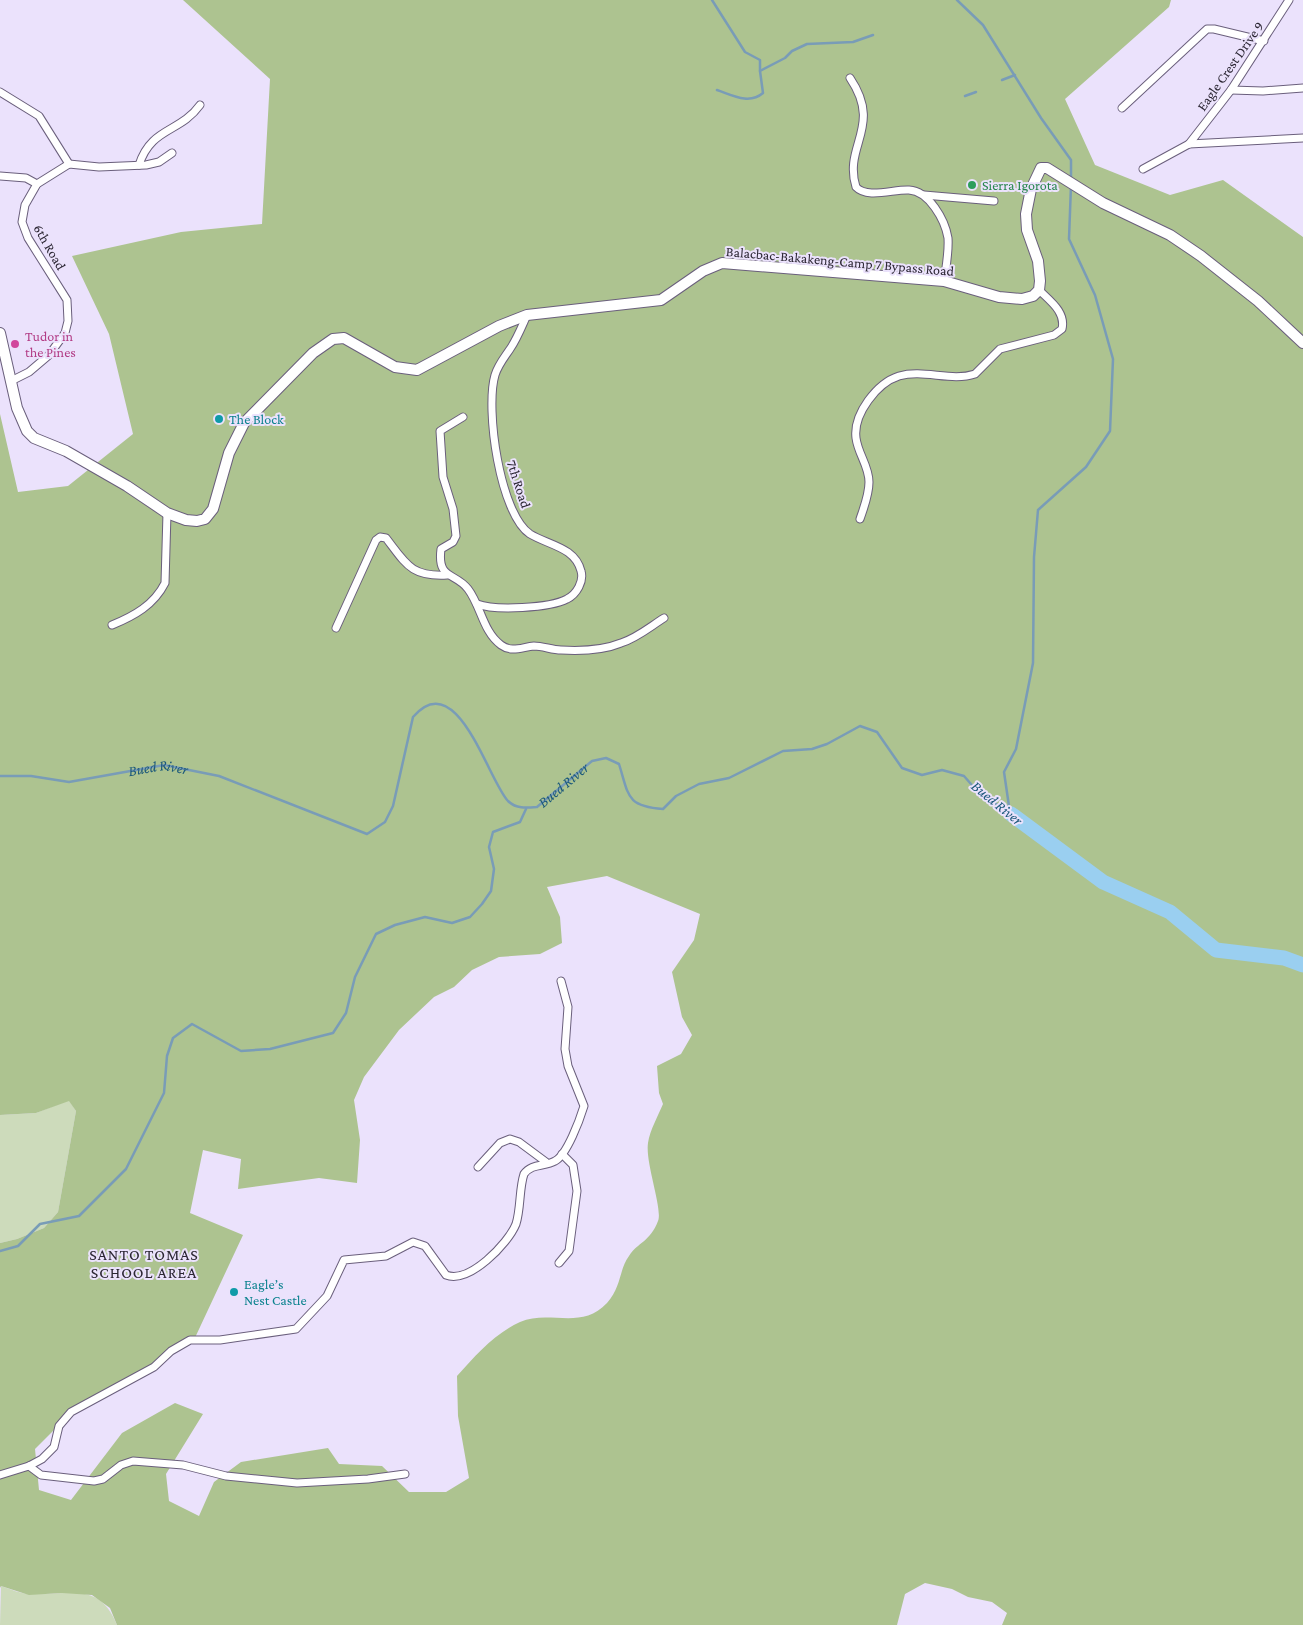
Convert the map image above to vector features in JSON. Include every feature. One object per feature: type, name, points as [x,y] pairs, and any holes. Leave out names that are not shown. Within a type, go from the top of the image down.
[{"type":"main road","points":[[1039,290],[1038,261],[1027,230],[1026,214],[1030,189],[1041,168],[1047,168],[1103,203],[1170,235],[1201,256],[1258,301],[1303,343]]},
{"type":"main road","name":"Balacbac-Bakakeng-Camp 7 Bypass Road","points":[[0,334],[16,408],[27,431],[34,438],[66,451],[127,486],[167,514],[186,520],[205,519],[213,509],[229,453],[244,423],[313,353],[333,339],[344,338],[395,367],[417,370],[499,326],[527,315],[661,300],[703,271],[722,263],[944,281],[1000,297],[1022,299],[1033,296],[1039,290]]},
{"type":"street","name":"Eagle Crest Drive 9","points":[[1189,144],[1232,90],[1289,0]]},
{"type":"street","points":[[1122,108],[1207,29],[1214,28],[1264,41]]},
{"type":"street","points":[[850,78],[859,91],[865,110],[863,129],[854,163],[856,187],[863,192],[911,190],[924,195],[994,201]]},
{"type":"street","points":[[1232,90],[1263,91],[1302,86]]},
{"type":"street","points":[[0,92],[39,116],[69,164],[98,167],[139,165],[159,162],[172,153]]},
{"type":"street","points":[[139,165],[153,140],[194,114],[200,105]]},
{"type":"street","points":[[1143,169],[1189,144],[1303,138]]},
{"type":"street","name":"6th Road","points":[[11,381],[29,372],[49,355],[65,333],[68,321],[67,300],[28,238],[22,222],[25,205],[37,184],[69,164]]},
{"type":"street","points":[[0,176],[26,178],[37,184]]},
{"type":"street","points":[[924,195],[942,220],[948,237],[944,281]]},
{"type":"street","points":[[860,519],[869,483],[868,472],[856,438],[856,430],[873,395],[880,386],[899,376],[975,374],[1000,349],[1054,336],[1062,329],[1064,322],[1060,313],[1039,290]]},
{"type":"street","name":"7th Road","points":[[477,604],[491,607],[556,603],[575,594],[581,584],[582,573],[571,555],[530,534],[520,524],[513,511],[496,452],[492,416],[495,377],[527,315]]},
{"type":"street","points":[[447,575],[440,561],[441,549],[453,542],[456,536],[453,508],[443,477],[440,431],[463,417]]},
{"type":"street","points":[[112,625],[136,614],[160,593],[167,574],[165,544],[167,514]]},
{"type":"street","points":[[336,628],[376,540],[380,537],[386,538],[408,567],[424,574],[447,575],[464,584],[477,604],[493,636],[509,649],[535,646],[569,650],[605,647],[622,643],[664,618]]},
{"type":"street","points":[[0,1475],[29,1466],[42,1459],[54,1447],[59,1426],[71,1412],[154,1368],[181,1344],[190,1340],[220,1340],[296,1329],[327,1296],[344,1260],[386,1256],[413,1242],[425,1246],[446,1275],[457,1277],[471,1272],[506,1242],[516,1224],[524,1174],[527,1170],[546,1162],[555,1162],[562,1154],[576,1127],[584,1105],[572,1079],[565,1049],[568,1012],[562,981]]},
{"type":"street","points":[[478,1167],[500,1143],[510,1139],[519,1142],[546,1162]]},
{"type":"street","points":[[558,1263],[570,1251],[577,1190],[573,1165],[562,1154]]},
{"type":"street","points":[[29,1466],[41,1475],[94,1481],[103,1479],[121,1465],[133,1461],[183,1465],[226,1476],[297,1482],[368,1479],[406,1474]]},
{"type":"green space","points":[[183,0],[1171,0],[1169,7],[1065,99],[1095,165],[1170,195],[1223,180],[1303,237],[1303,1625],[1002,1625],[1007,1613],[992,1602],[968,1597],[952,1589],[925,1583],[905,1594],[897,1625],[117,1625],[110,1608],[92,1595],[62,1593],[29,1595],[1,1586],[0,1588],[0,1243],[17,1239],[44,1228],[58,1212],[76,1111],[69,1101],[36,1113],[0,1115],[0,414],[18,492],[68,486],[133,434],[109,334],[72,256],[181,232],[262,224],[270,79]],"holes":[[[607,876],[700,914],[694,940],[672,972],[682,1017],[692,1035],[681,1054],[657,1066],[659,1093],[663,1104],[650,1133],[648,1152],[658,1207],[658,1221],[648,1238],[629,1256],[623,1266],[612,1297],[597,1311],[587,1316],[576,1318],[542,1317],[520,1322],[494,1339],[457,1376],[458,1416],[469,1478],[446,1492],[409,1492],[382,1466],[339,1464],[328,1448],[241,1462],[214,1482],[199,1516],[169,1501],[166,1474],[203,1414],[175,1403],[122,1433],[71,1500],[39,1490],[35,1449],[67,1417],[193,1342],[243,1235],[190,1213],[203,1150],[241,1159],[238,1189],[319,1178],[357,1183],[360,1140],[354,1100],[364,1077],[399,1030],[434,997],[454,987],[472,970],[499,957],[540,954],[562,943],[560,917],[547,887]]]},
{"type":"green space","points":[[69,1100],[76,1111],[58,1212],[44,1228],[17,1239],[0,1243],[0,1115],[36,1113]]},
{"type":"green space","points":[[1,1586],[27,1594],[82,1593],[92,1596],[102,1602],[110,1611],[117,1625],[0,1625]]},
{"type":"waterway","points":[[712,0],[745,52],[760,60],[760,71]]},
{"type":"waterway","points":[[957,0],[983,25],[1041,118],[1071,160],[1071,180]]},
{"type":"waterway","points":[[717,90],[740,98],[758,97],[763,93],[760,71],[785,58],[792,51],[807,44],[853,42],[873,35]]},
{"type":"waterway","points":[[1002,80],[1015,75]]},
{"type":"waterway","points":[[965,96],[976,92]]},
{"type":"waterway","points":[[1010,813],[1004,772],[1016,749],[1033,663],[1034,557],[1038,510],[1086,467],[1110,431],[1113,359],[1095,295],[1069,239],[1071,185]]},
{"type":"waterway","name":"Bued River","points":[[0,776],[31,776],[69,782],[164,765],[219,776],[367,834],[385,822],[393,806],[413,717],[429,705],[444,705],[457,715],[470,732],[508,801],[521,807],[537,807],[592,761],[606,758],[619,764],[628,792],[635,802],[651,808],[663,809],[676,796],[699,784],[729,778],[783,751],[812,749],[827,744],[860,726],[877,732],[902,768],[922,775],[942,770],[964,776],[977,791],[1011,814]]},
{"type":"waterway","points":[[0,1251],[18,1246],[40,1224],[79,1216],[126,1169],[164,1093],[167,1056],[173,1038],[192,1024],[241,1051],[270,1049],[333,1033],[346,1013],[355,977],[376,934],[395,925],[425,917],[452,923],[470,917],[491,891],[494,869],[489,847],[493,832],[520,822],[526,809]]},
{"type":"waterway","name":"Bued River","points":[[1011,814],[1103,882],[1170,912],[1216,950],[1284,958],[1303,965]]},
{"type":"place","name":"Sierra Igorota","points":[[972,185]]},
{"type":"place","name":"Tudor in the Pines","points":[[15,344]]},
{"type":"place","name":"The Block","points":[[219,419]]},
{"type":"place","name":"Eagle’s Nest Castle","points":[[234,1292]]},
{"type":"district","name":"SANTO TOMAS SCHOOL AREA","points":[[144,1263]]}]
